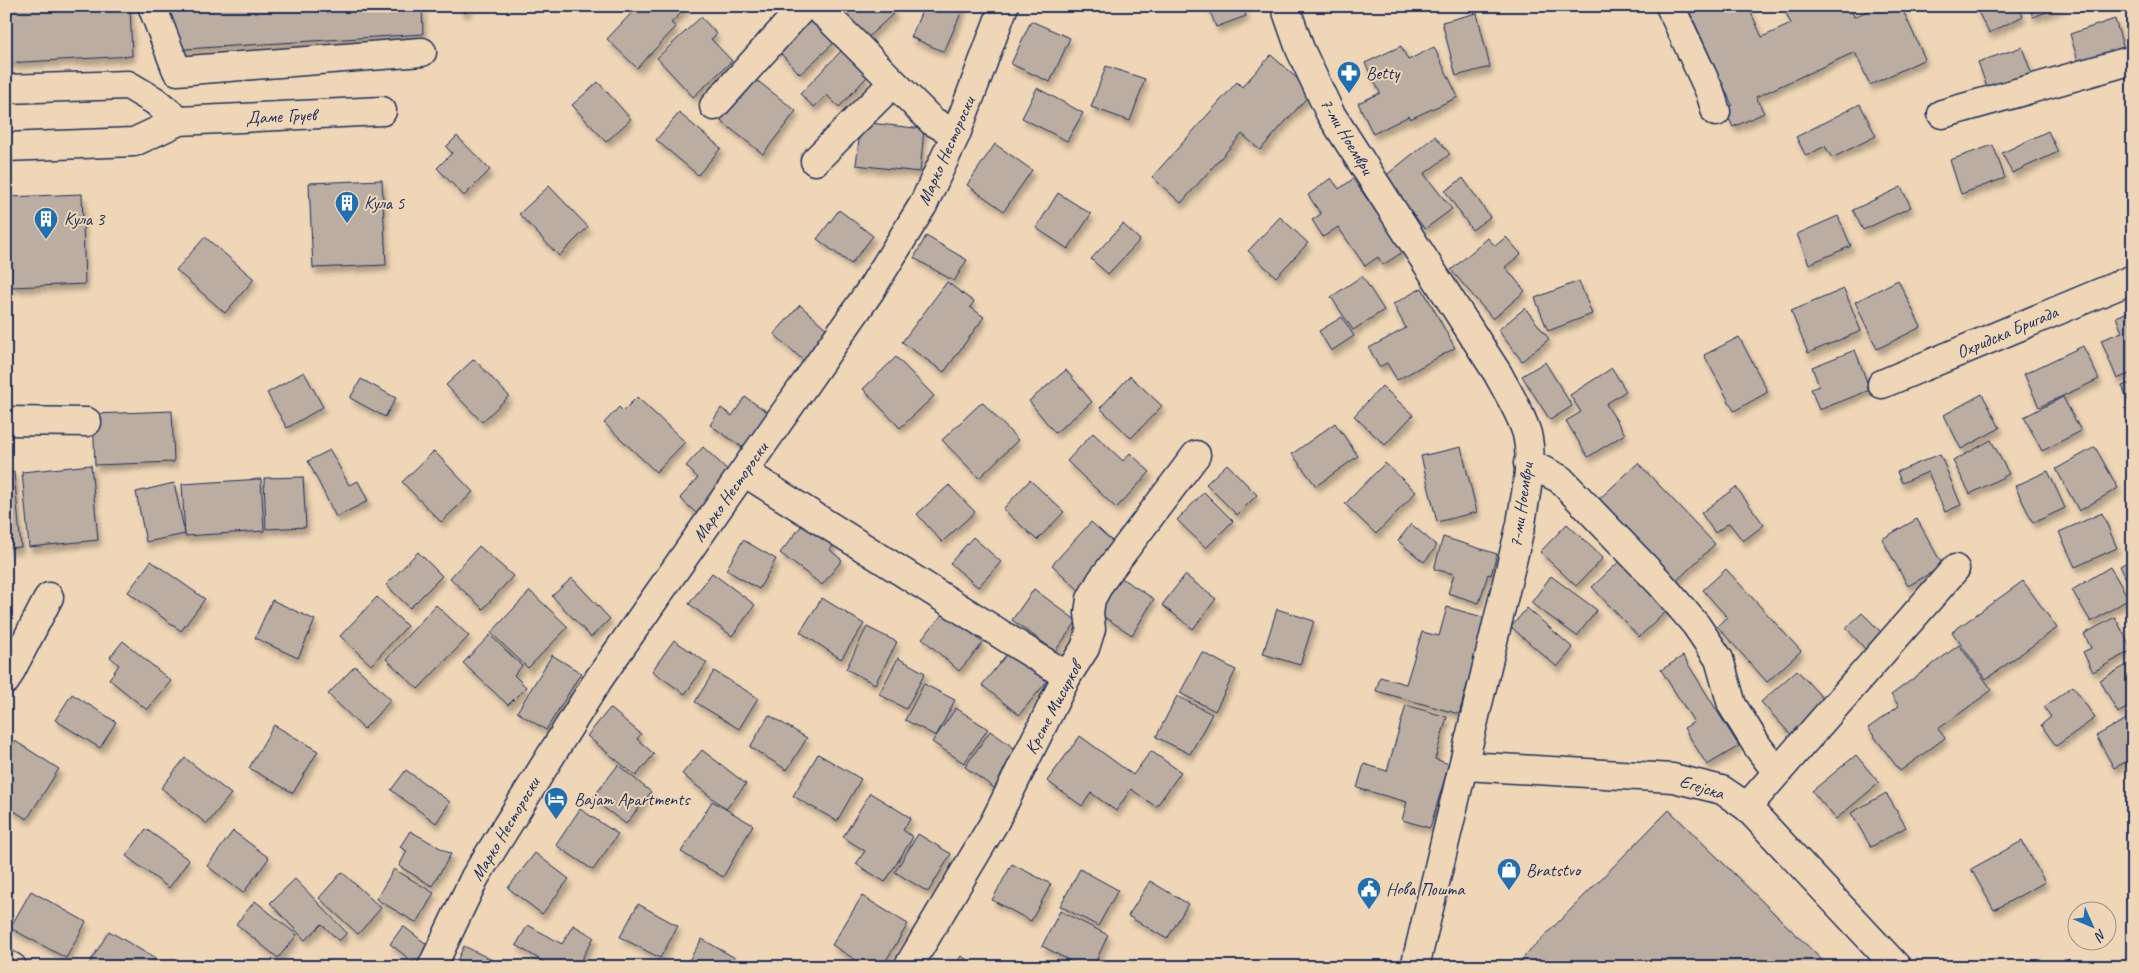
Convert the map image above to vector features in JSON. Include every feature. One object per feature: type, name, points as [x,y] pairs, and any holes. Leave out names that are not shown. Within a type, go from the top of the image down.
[{"type":"street","points":[[152,6],[177,71],[422,52]]},
{"type":"street","points":[[714,106],[804,6]]},
{"type":"street","points":[[814,6],[826,15],[932,121],[956,134]]},
{"type":"street","name":"Марко Нестороски","points":[[432,967],[475,877],[598,680],[870,291],[923,205],[956,134],[1004,6]]},
{"type":"street","name":"7-ми Ноември","points":[[1285,6],[1300,49],[1330,113],[1498,374],[1517,408],[1527,435],[1528,463],[1521,524],[1415,967]]},
{"type":"street","points":[[1670,6],[1710,92],[1716,112]]},
{"type":"street","points":[[1942,114],[2133,60]]},
{"type":"street","points":[[815,161],[894,83]]},
{"type":"street","points":[[6,89],[128,85],[155,101],[179,121]]},
{"type":"street","name":"Даме Груев","points":[[6,148],[134,142],[179,121],[382,111]]},
{"type":"street","name":"Охридска Бригада","points":[[1882,384],[2133,279]]},
{"type":"street","points":[[6,420],[88,422]]},
{"type":"street","name":"Крсте Мисирков","points":[[908,967],[994,822],[1067,676],[1085,648],[1092,630],[1089,613],[1091,599],[1101,581],[1196,455]]},
{"type":"street","points":[[1528,463],[1560,479],[1660,583],[1696,625],[1719,659],[1732,706],[1758,747],[1777,772]]},
{"type":"street","points":[[744,472],[1067,676]]},
{"type":"street","points":[[1747,807],[1956,569]]},
{"type":"street","points":[[6,680],[49,597]]},
{"type":"street","name":"Егејска","points":[[1464,766],[1673,778],[1722,790],[1747,807],[1897,967]]},
{"type":"street","points":[[6,964],[12,967]]},
{"type":"building","points":[[6,6],[130,6],[132,56],[6,63]]},
{"type":"building","points":[[207,6],[422,6],[423,34],[169,50],[166,9]]},
{"type":"building","points":[[457,6],[470,6],[465,13]]},
{"type":"building","points":[[638,6],[687,7],[671,23],[676,27],[637,68],[607,39]]},
{"type":"building","points":[[835,6],[889,6],[895,12],[866,39]]},
{"type":"building","points":[[924,6],[964,6],[944,52],[911,37]]},
{"type":"building","points":[[1208,6],[1243,6],[1246,16],[1216,27]]},
{"type":"building","points":[[1687,6],[1748,6],[1762,37],[1791,24],[1783,6],[1850,6],[1854,17],[1878,6],[1901,6],[1925,59],[1870,85],[1855,52],[1756,97],[1764,113],[1733,127],[1724,108],[1732,105]]},
{"type":"building","points":[[1975,6],[2018,6],[2023,16],[1989,33]]},
{"type":"building","points":[[2029,6],[2063,6],[2033,17]]},
{"type":"building","points":[[805,12],[834,43],[800,74],[771,43]]},
{"type":"building","points":[[1477,13],[1490,67],[1456,76],[1442,22]]},
{"type":"building","points":[[701,17],[717,34],[711,39],[732,61],[693,97],[657,58]]},
{"type":"building","points":[[2115,19],[2125,53],[2080,68],[2070,34]]},
{"type":"building","points":[[1031,21],[1070,38],[1050,82],[1011,64]]},
{"type":"building","points":[[1401,46],[1408,60],[1434,47],[1458,97],[1410,119],[1409,116],[1373,134],[1358,103],[1380,93],[1365,63]]},
{"type":"building","points":[[2022,47],[2034,81],[1990,96],[1978,62]]},
{"type":"building","points":[[841,51],[867,77],[839,107],[827,95],[814,107],[800,94]]},
{"type":"building","points":[[1271,55],[1312,92],[1260,150],[1242,134],[1181,203],[1152,177],[1237,82],[1242,87]]},
{"type":"building","points":[[1106,66],[1145,79],[1130,121],[1091,107]]},
{"type":"building","points":[[750,75],[796,111],[763,154],[717,118]]},
{"type":"building","points":[[598,82],[631,119],[606,142],[572,105]]},
{"type":"building","points":[[1037,88],[1083,113],[1067,141],[1022,118]]},
{"type":"building","points":[[1860,104],[1876,136],[1832,158],[1825,146],[1806,156],[1796,137]]},
{"type":"building","points":[[679,113],[721,148],[698,175],[656,140]]},
{"type":"building","points":[[861,122],[924,129],[920,172],[856,165]]},
{"type":"building","points":[[2048,131],[2058,152],[2012,173],[2002,153]]},
{"type":"building","points":[[457,136],[490,170],[464,196],[437,168],[452,153],[446,147]]},
{"type":"building","points":[[1435,136],[1450,154],[1424,174],[1452,209],[1425,229],[1384,177]]},
{"type":"building","points":[[995,144],[1032,170],[1004,211],[967,185]]},
{"type":"building","points":[[1993,145],[2005,178],[1961,194],[1950,160]]},
{"type":"building","points":[[1331,178],[1339,189],[1353,179],[1404,251],[1383,265],[1378,257],[1365,266],[1338,227],[1323,237],[1312,220],[1321,214],[1308,195]]},
{"type":"building","points":[[1463,178],[1490,217],[1472,230],[1445,191]]},
{"type":"building","name":"Кула 5","points":[[382,180],[386,265],[313,268],[309,183]]},
{"type":"building","points":[[549,186],[588,227],[559,256],[519,214]]},
{"type":"building","points":[[1901,187],[1911,207],[1863,230],[1853,210]]},
{"type":"building","points":[[1058,193],[1091,214],[1068,249],[1036,228]]},
{"type":"building","name":"Кула 3","points":[[82,194],[85,284],[11,287],[8,197]]},
{"type":"building","points":[[839,210],[873,236],[851,264],[817,239]]},
{"type":"building","points":[[1838,216],[1851,246],[1809,264],[1797,234]]},
{"type":"building","points":[[1280,217],[1308,243],[1276,277],[1248,251]]},
{"type":"building","points":[[1123,224],[1140,240],[1108,274],[1091,259]]},
{"type":"building","points":[[926,236],[967,260],[954,281],[914,258]]},
{"type":"building","points":[[205,237],[254,279],[225,313],[176,270]]},
{"type":"building","points":[[1506,237],[1521,254],[1505,267],[1525,291],[1493,319],[1451,270],[1488,238],[1495,246]]},
{"type":"building","points":[[1362,276],[1384,310],[1353,330],[1331,297]]},
{"type":"building","points":[[1898,280],[1921,327],[1877,349],[1855,302]]},
{"type":"building","points":[[1579,281],[1592,314],[1548,331],[1535,298]]},
{"type":"building","points":[[947,282],[974,302],[970,307],[984,317],[944,372],[902,342]]},
{"type":"building","points":[[1422,288],[1455,348],[1397,380],[1387,363],[1379,367],[1369,348],[1406,328],[1393,304]]},
{"type":"building","points":[[1844,289],[1861,331],[1808,353],[1791,311]]},
{"type":"building","points":[[800,305],[830,332],[804,361],[774,334]]},
{"type":"building","points":[[1525,308],[1549,339],[1522,361],[1498,330]]},
{"type":"building","points":[[2133,310],[2133,372],[2117,379],[2101,340],[2122,332],[2116,317]]},
{"type":"building","points":[[1342,317],[1354,336],[1331,351],[1319,331]]},
{"type":"building","points":[[1739,337],[1768,392],[1734,411],[1704,355]]},
{"type":"building","points":[[2083,346],[2099,379],[2039,407],[2024,374]]},
{"type":"building","points":[[1855,350],[1870,390],[1819,410],[1811,389],[1819,386],[1812,367]]},
{"type":"building","points":[[896,357],[934,396],[900,428],[863,389]]},
{"type":"building","points":[[474,359],[509,396],[482,422],[446,385]]},
{"type":"building","points":[[1545,362],[1572,406],[1550,420],[1522,376]]},
{"type":"building","points":[[1612,368],[1626,391],[1606,404],[1625,434],[1588,457],[1566,421],[1581,412],[1570,395]]},
{"type":"building","points":[[1066,370],[1092,402],[1055,433],[1029,401]]},
{"type":"building","points":[[304,372],[323,407],[287,428],[267,393]]},
{"type":"building","points":[[1130,376],[1162,406],[1131,438],[1100,408]]},
{"type":"building","points":[[361,379],[396,398],[385,417],[350,398]]},
{"type":"building","points":[[2133,382],[2133,412],[2122,386]]},
{"type":"building","points":[[1382,386],[1413,415],[1385,445],[1354,416]]},
{"type":"building","points":[[1982,394],[2000,428],[1961,449],[1944,415]]},
{"type":"building","points":[[637,397],[685,442],[656,472],[604,423],[619,407],[623,411]]},
{"type":"building","points":[[745,397],[769,413],[745,449],[710,425],[721,408],[732,416]]},
{"type":"building","points":[[2063,397],[2081,431],[2042,451],[2024,417]]},
{"type":"building","points":[[982,402],[1018,440],[979,478],[942,440]]},
{"type":"building","points":[[172,411],[174,462],[95,465],[93,414]]},
{"type":"building","points":[[1335,423],[1358,456],[1316,486],[1292,454]]},
{"type":"building","points":[[1093,433],[1123,461],[1130,453],[1150,472],[1116,508],[1067,461]]},
{"type":"building","points":[[1991,440],[2009,474],[1970,494],[1953,461]]},
{"type":"building","points":[[703,447],[734,476],[697,514],[680,498],[698,478],[686,466]]},
{"type":"building","points":[[1461,447],[1477,512],[1437,522],[1421,456]]},
{"type":"building","points":[[2095,447],[2118,488],[2079,511],[2056,469]]},
{"type":"building","points":[[330,450],[349,485],[358,481],[368,501],[336,517],[308,461]]},
{"type":"building","points":[[434,451],[473,492],[441,522],[402,482]]},
{"type":"building","points":[[1940,454],[1961,505],[1945,512],[1928,472],[1902,483],[1897,472]]},
{"type":"building","points":[[1385,463],[1416,492],[1376,534],[1345,504]]},
{"type":"building","points":[[1638,463],[1715,544],[1671,586],[1594,504]]},
{"type":"building","points":[[1227,464],[1257,495],[1237,515],[1206,484]]},
{"type":"building","points":[[91,465],[98,540],[29,547],[22,472]]},
{"type":"building","points":[[2048,471],[2065,508],[2033,523],[2015,486]]},
{"type":"building","points":[[14,472],[21,547],[6,548],[6,473]]},
{"type":"building","points":[[303,477],[306,527],[266,529],[264,478]]},
{"type":"building","points":[[261,479],[264,531],[185,536],[182,484]]},
{"type":"building","points":[[1030,480],[1064,512],[1037,540],[1003,509]]},
{"type":"building","points":[[174,483],[185,534],[146,542],[136,492]]},
{"type":"building","points":[[949,485],[975,512],[942,542],[917,514]]},
{"type":"building","points":[[1736,487],[1764,525],[1743,541],[1729,523],[1715,533],[1701,513]]},
{"type":"building","points":[[1204,492],[1233,521],[1206,548],[1177,520]]},
{"type":"building","points":[[2102,513],[2117,548],[2075,567],[2059,532]]},
{"type":"building","points":[[1917,519],[1943,566],[1908,586],[1882,539]]},
{"type":"building","points":[[806,520],[835,543],[830,550],[842,560],[822,585],[780,553]]},
{"type":"building","points":[[1091,522],[1122,550],[1082,593],[1052,565]]},
{"type":"building","points":[[1411,524],[1437,546],[1424,562],[1398,541]]},
{"type":"building","points":[[1567,524],[1603,558],[1576,586],[1540,552]]},
{"type":"building","points":[[973,537],[1001,562],[978,587],[950,563]]},
{"type":"building","points":[[1443,537],[1497,554],[1491,575],[1488,574],[1479,603],[1448,593],[1454,574],[1434,569]]},
{"type":"building","points":[[743,540],[776,559],[759,589],[726,570]]},
{"type":"building","points":[[479,546],[513,576],[483,609],[450,578]]},
{"type":"building","points":[[418,552],[442,576],[410,608],[386,585]]},
{"type":"building","points":[[1624,557],[1672,606],[1639,637],[1592,587]]},
{"type":"building","points":[[2133,559],[2133,593],[2120,566]]},
{"type":"building","points":[[151,561],[205,599],[181,631],[128,592]]},
{"type":"building","points":[[2110,567],[2129,599],[2091,622],[2072,590]]},
{"type":"building","points":[[1726,569],[1801,651],[1767,682],[1717,626],[1727,617],[1703,590]]},
{"type":"building","points":[[712,573],[755,605],[732,636],[689,604]]},
{"type":"building","points":[[1185,575],[1216,599],[1193,629],[1162,605]]},
{"type":"building","points":[[1551,576],[1597,610],[1577,636],[1531,603]]},
{"type":"building","points":[[572,578],[610,619],[591,637],[552,596]]},
{"type":"building","points":[[1121,578],[1154,599],[1132,635],[1098,613]]},
{"type":"building","points":[[2023,581],[2057,628],[1986,679],[1952,632]]},
{"type":"building","points":[[1034,589],[1077,621],[1055,651],[1012,620]]},
{"type":"building","points":[[530,591],[568,627],[528,668],[491,633]]},
{"type":"building","points":[[377,597],[407,626],[371,665],[340,636]]},
{"type":"building","points":[[822,598],[864,624],[841,659],[800,632]]},
{"type":"building","points":[[272,600],[315,620],[298,658],[255,638]]},
{"type":"building","points":[[436,605],[469,636],[418,689],[386,659]]},
{"type":"building","points":[[1447,607],[1486,618],[1459,714],[1376,691],[1380,677],[1406,684],[1422,632],[1439,636]]},
{"type":"building","points":[[1527,608],[1573,648],[1557,667],[1511,627]]},
{"type":"building","points":[[1277,609],[1314,621],[1300,665],[1263,654]]},
{"type":"building","points":[[946,611],[983,643],[959,671],[922,638]]},
{"type":"building","points":[[1862,613],[1885,636],[1868,652],[1846,628]]},
{"type":"building","points":[[2115,617],[2132,650],[2093,672],[2083,652],[2091,648],[2084,634]]},
{"type":"building","points":[[867,627],[897,642],[875,684],[846,669]]},
{"type":"building","points":[[490,635],[522,666],[514,675],[526,687],[508,705],[463,663]]},
{"type":"building","points":[[674,640],[707,663],[685,694],[652,671]]},
{"type":"building","points":[[123,641],[171,681],[147,710],[109,679],[119,665],[110,657]]},
{"type":"building","points":[[1959,645],[1992,690],[1938,729],[1945,738],[1900,771],[1868,728],[1899,706],[1891,695]]},
{"type":"building","points":[[1011,649],[1048,680],[1019,715],[982,685]]},
{"type":"building","points":[[1202,652],[1236,670],[1215,711],[1180,693]]},
{"type":"building","points":[[552,655],[581,673],[546,730],[517,712]]},
{"type":"building","points":[[1683,656],[1739,746],[1707,765],[1684,728],[1694,722],[1661,670]]},
{"type":"building","points":[[898,658],[925,673],[906,709],[879,694]]},
{"type":"building","points":[[2132,662],[2133,704],[2118,713],[2100,680]]},
{"type":"building","points":[[355,666],[391,700],[364,729],[328,694]]},
{"type":"building","points":[[1797,670],[1827,703],[1792,736],[1761,702]]},
{"type":"building","points":[[714,671],[758,698],[739,729],[695,702]]},
{"type":"building","points":[[924,684],[955,700],[936,736],[905,720]]},
{"type":"building","points":[[2073,686],[2095,718],[2056,746],[2041,725],[2051,717],[2044,707]]},
{"type":"building","points":[[72,694],[116,722],[100,748],[55,720]]},
{"type":"building","points":[[1177,696],[1212,714],[1190,754],[1156,737]]},
{"type":"building","points":[[1406,705],[1447,717],[1435,759],[1449,764],[1430,828],[1402,820],[1407,802],[1357,788],[1364,764],[1387,771]]},
{"type":"building","points":[[610,708],[641,734],[637,739],[654,754],[636,776],[587,736]]},
{"type":"building","points":[[956,708],[988,729],[964,763],[932,742]]},
{"type":"building","points":[[769,715],[807,738],[787,770],[750,747]]},
{"type":"building","points":[[2128,718],[2133,727],[2133,758],[2114,768],[2096,736]]},
{"type":"building","points":[[274,725],[318,751],[293,793],[249,768]]},
{"type":"building","points":[[990,731],[1023,754],[997,790],[965,767]]},
{"type":"building","points":[[1080,736],[1133,775],[1151,751],[1181,772],[1156,807],[1131,789],[1116,811],[1091,793],[1082,806],[1047,781]]},
{"type":"building","points":[[15,741],[59,769],[27,819],[6,806],[6,756]]},
{"type":"building","points":[[702,750],[746,784],[726,809],[682,774]]},
{"type":"building","points":[[818,754],[861,779],[837,821],[793,796]]},
{"type":"building","points":[[1856,755],[1879,783],[1836,819],[1812,791]]},
{"type":"building","points":[[185,758],[231,794],[207,824],[161,788]]},
{"type":"building","points":[[618,765],[651,792],[626,824],[592,799]]},
{"type":"building","points":[[406,770],[450,802],[436,823],[391,790]]},
{"type":"building","points":[[870,793],[911,818],[903,830],[913,837],[885,882],[856,864],[865,851],[843,837]]},
{"type":"building","points":[[1886,793],[1906,827],[1871,847],[1851,813]]},
{"type":"building","points":[[712,801],[753,825],[723,877],[681,852]]},
{"type":"building","points":[[580,809],[618,834],[593,870],[556,845]]},
{"type":"building","points":[[1669,810],[1829,967],[1514,967]]},
{"type":"building","points":[[146,829],[189,860],[169,888],[126,856]]},
{"type":"building","points":[[233,831],[269,858],[243,893],[207,866]]},
{"type":"building","points":[[410,831],[451,854],[432,886],[399,866],[407,851],[400,847]]},
{"type":"building","points":[[918,834],[951,854],[928,892],[895,872]]},
{"type":"building","points":[[2022,841],[2045,882],[1994,910],[1971,869]]},
{"type":"building","points":[[535,853],[569,879],[542,914],[508,888]]},
{"type":"building","points":[[1012,864],[1051,884],[1031,921],[992,900]]},
{"type":"building","points":[[394,869],[434,893],[417,923],[376,899]]},
{"type":"building","points":[[1080,869],[1118,890],[1098,926],[1060,906]]},
{"type":"building","points":[[342,872],[381,908],[358,934],[319,898]]},
{"type":"building","points":[[295,879],[347,933],[339,941],[322,924],[305,940],[270,903]]},
{"type":"building","points":[[1150,881],[1188,904],[1167,939],[1128,916]]},
{"type":"building","points":[[31,891],[86,922],[66,958],[10,928]]},
{"type":"building","points":[[862,896],[908,924],[882,967],[867,967],[832,945]]},
{"type":"building","points":[[255,901],[297,935],[278,958],[236,924]]},
{"type":"building","points":[[638,904],[678,926],[660,958],[620,937]]},
{"type":"building","points":[[1060,911],[1108,935],[1093,967],[1082,967],[1042,946]]},
{"type":"building","points":[[528,925],[562,944],[573,925],[594,937],[577,967],[552,967],[516,945]]},
{"type":"building","points":[[403,926],[429,946],[416,964],[390,944]]},
{"type":"building","points":[[109,931],[156,959],[151,967],[87,967]]},
{"type":"building","points":[[702,939],[735,958],[730,967],[685,967]]},
{"type":"building","points":[[464,946],[506,967],[454,967]]},
{"type":"building","points":[[961,956],[979,967],[954,967]]},
{"type":"place","name":"Betty","points":[[1349,94]]},
{"type":"place","name":"Кула 5","points":[[347,224]]},
{"type":"place","name":"Кула 3","points":[[46,240]]},
{"type":"place","name":"Bajam Apartments","points":[[556,820]]},
{"type":"place","name":"Bratstvo","points":[[1509,891]]},
{"type":"place","name":"Нова Пошта","points":[[1369,910]]}]
